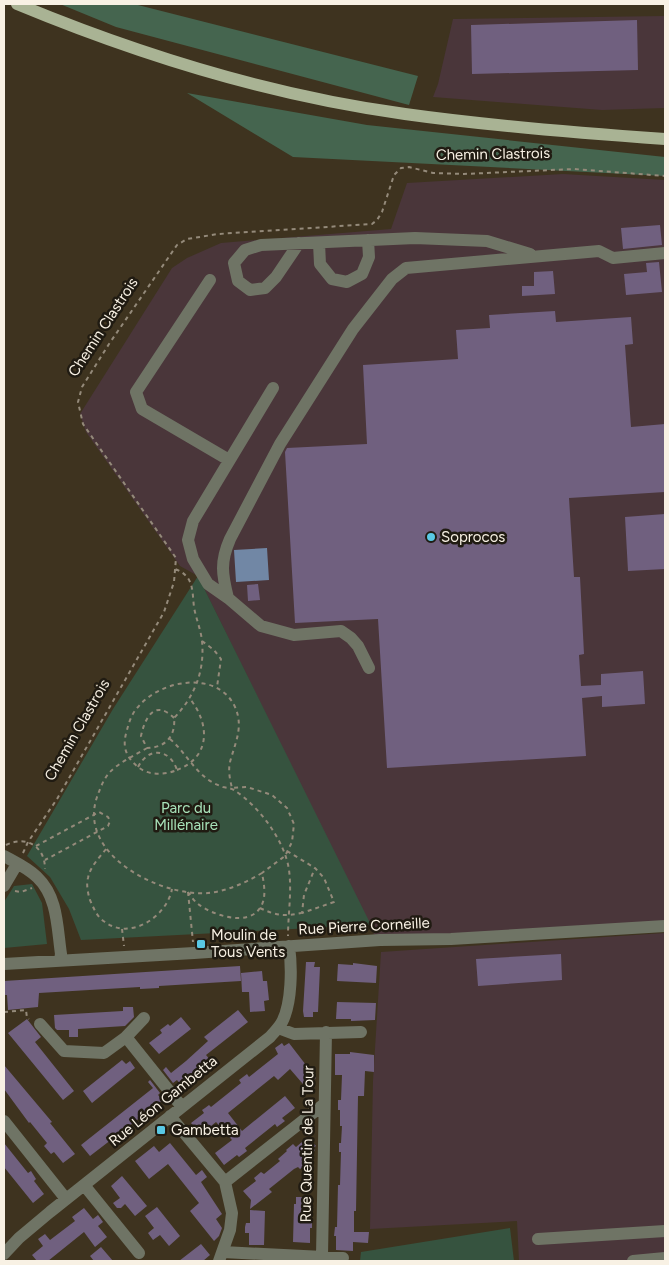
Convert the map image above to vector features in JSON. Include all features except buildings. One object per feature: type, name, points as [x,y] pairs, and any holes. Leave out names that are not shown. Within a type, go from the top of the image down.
[{"type":"main road","points":[[17,4],[147,53],[198,68],[332,101],[404,114],[481,124],[665,139]]},
{"type":"main road","points":[[4,5],[41,14]]},
{"type":"street","points":[[300,243],[276,277],[265,288],[250,290],[238,281],[234,263],[245,250],[261,245],[300,243],[319,243],[415,238],[487,241],[540,256]]},
{"type":"street","points":[[319,243],[320,264],[332,279],[347,282],[362,274],[369,258],[368,240]]},
{"type":"street","points":[[228,598],[223,567],[224,554],[230,539],[280,444],[353,329],[392,278],[406,268],[599,251],[613,258],[665,252]]},
{"type":"street","points":[[210,280],[136,392],[142,409],[229,460]]},
{"type":"street","points":[[272,388],[193,522],[188,540],[193,559],[208,584],[261,626],[294,635],[341,632],[352,638],[370,668]]},
{"type":"street","points":[[4,856],[36,876],[47,889],[54,905],[60,960]]},
{"type":"street","points":[[4,886],[17,864]]},
{"type":"street","name":"Rue Pierre Corneille","points":[[4,964],[380,940],[451,939],[665,926]]},
{"type":"street","name":"Rue Léon Gambetta","points":[[4,1252],[66,1199],[182,1108],[278,1028],[288,1008],[290,978],[289,946]]},
{"type":"street","points":[[40,1024],[64,1052],[104,1053],[126,1037],[144,1018]]},
{"type":"street","points":[[278,1028],[294,1034],[361,1032]]},
{"type":"street","name":"Rue Quentin de La Tour","points":[[322,1256],[326,1032]]},
{"type":"street","points":[[126,1037],[182,1108]]},
{"type":"street","points":[[225,1182],[324,1105]]},
{"type":"street","points":[[170,1116],[225,1182],[232,1213],[230,1230],[221,1257],[322,1256],[343,1258]]},
{"type":"street","points":[[4,1121],[66,1199]]},
{"type":"street","points":[[84,1185],[139,1253]]},
{"type":"street","points":[[538,1239],[665,1231]]},
{"type":"street","points":[[633,1261],[665,1258]]},
{"type":"path","name":"Chemin Clastrois","points":[[17,864],[28,842],[56,800],[164,612],[174,582],[176,558],[83,424],[78,402],[82,387],[100,358],[177,245],[187,239],[218,234],[372,224],[378,220],[394,175],[401,168],[409,167],[433,173],[464,174],[574,169],[665,176]]},
{"type":"path","points":[[170,738],[204,776],[212,782],[223,787],[247,787],[272,795],[287,808],[294,824],[292,842],[285,856],[272,868],[231,888],[207,893],[188,892],[139,876],[121,864],[106,849],[97,832],[96,801],[109,774],[120,764],[130,760],[147,748],[165,744],[170,738],[174,718],[190,699],[197,683],[202,658],[202,642],[194,610],[190,580],[183,572],[176,569]]},
{"type":"path","points":[[202,642],[214,650],[221,659],[217,687]]},
{"type":"path","points":[[190,699],[201,716],[204,730],[203,744],[199,754],[191,762],[178,770],[160,774],[152,773],[138,767],[130,760],[124,750],[124,740],[132,716],[138,706],[161,689],[183,683],[197,683],[217,687],[227,695],[235,706],[239,720],[239,734],[230,763],[229,777],[232,788],[253,805],[267,821],[289,868],[289,946]]},
{"type":"path","points":[[147,748],[140,736],[147,720],[154,711],[158,709],[164,710],[174,718]]},
{"type":"path","points":[[138,767],[150,753],[156,752],[170,757],[178,770]]},
{"type":"path","points":[[36,846],[95,814],[100,812],[108,817],[110,821],[108,826],[45,860]]},
{"type":"path","points":[[106,849],[93,865],[87,879],[88,896],[94,911],[104,922],[122,929],[134,928],[147,922],[159,915],[167,906],[173,888]]},
{"type":"path","points":[[260,908],[269,913],[289,916],[334,902],[324,878],[315,868],[287,851]]},
{"type":"path","points":[[302,913],[304,895],[315,868]]},
{"type":"path","points":[[188,892],[197,904],[212,911],[224,915],[246,917],[254,914],[260,908],[264,899],[262,873]]},
{"type":"path","points":[[188,892],[194,953]]},
{"type":"path","points":[[122,929],[126,957]]},
{"type":"path","points":[[4,1012],[26,1010],[27,1018],[40,1024]]},
{"type":"shaded area","points":[[665,16],[665,108],[602,110],[433,97],[438,84],[453,19]]},
{"type":"shaded area","points":[[563,174],[665,180],[665,922],[376,938],[198,576],[180,566],[86,432],[80,414],[172,268],[187,258],[221,243],[391,229],[407,183]]},
{"type":"shaded area","points":[[665,933],[665,1261],[519,1261],[517,1221],[370,1229],[373,1081],[381,952]]},
{"type":"green space","points":[[60,4],[134,4],[418,76],[409,105],[116,27]]},
{"type":"green space","points":[[187,93],[367,125],[665,157],[665,176],[293,157]]},
{"type":"green space","name":"Parc du Millénaire","points":[[198,576],[371,925],[81,940],[69,909],[50,877],[27,856],[113,709]]},
{"type":"green space","points":[[32,884],[42,903],[47,944],[4,948],[4,902],[14,886]]},
{"type":"green space","points":[[510,1228],[514,1261],[360,1261],[361,1252]]},
{"type":"water","points":[[267,548],[269,580],[236,582],[234,550]]},
{"type":"place","name":"Soprocos","points":[[431,537]]},
{"type":"place","name":"Moulin de Tous Vents","points":[[201,944]]},
{"type":"place","name":"Gambetta","points":[[161,1130]]}]
